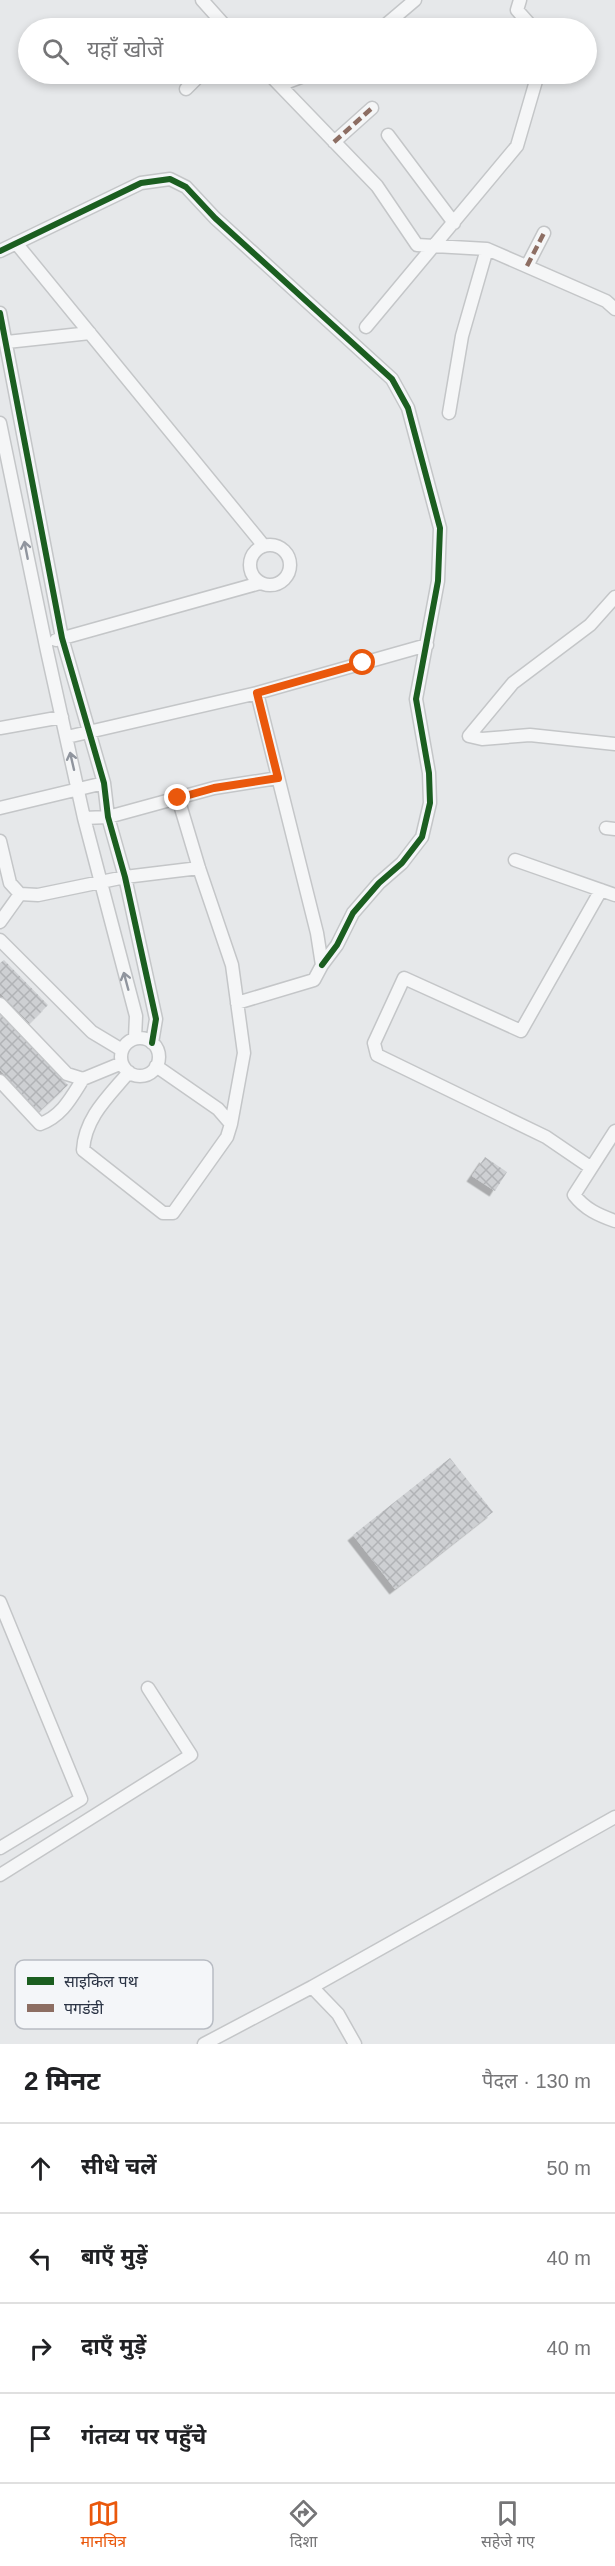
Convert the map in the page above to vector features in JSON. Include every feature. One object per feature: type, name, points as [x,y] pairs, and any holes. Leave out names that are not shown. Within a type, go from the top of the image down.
[{"type":"street","points":[[202,0],[218,18]]},
{"type":"street","points":[[394,18],[415,0]]},
{"type":"street","points":[[520,0],[517,10],[524,18]]},
{"type":"street","points":[[186,89],[191,84]]},
{"type":"street","points":[[366,327],[517,146],[535,84]]},
{"type":"street","points":[[280,85],[377,186],[417,245],[487,249],[606,301],[615,309]]},
{"type":"street","points":[[334,142],[372,108]]},
{"type":"street","points":[[388,135],[454,223]]},
{"type":"street","points":[[0,251],[141,183],[170,179],[186,187],[223,226],[392,379],[408,408],[440,528],[438,581],[416,699],[429,773],[430,803],[422,837],[402,863],[379,883],[353,913],[337,945],[314,980],[237,1003]]},
{"type":"street","points":[[527,266],[544,233]]},
{"type":"street","points":[[16,243],[264,546]]},
{"type":"street","points":[[449,413],[462,336],[487,249]]},
{"type":"street","points":[[0,313],[62,638],[104,783],[108,817],[125,878],[156,1019],[152,1042],[158,1053],[156,1066],[141,1076],[92,1032],[0,940]]},
{"type":"street","points":[[7,342],[90,333]]},
{"type":"street","points":[[0,423],[45,644],[84,818],[136,1016],[135,1038]]},
{"type":"street","points":[[45,644],[260,583],[273,585],[279,583],[288,574],[290,568],[287,555],[277,547],[264,546],[258,549],[250,559],[251,573],[260,583]]},
{"type":"street","points":[[30,571],[49,569]]},
{"type":"street","points":[[615,597],[590,625],[513,683],[469,736],[482,739],[530,735],[615,744]]},
{"type":"street","points":[[38,609],[56,606]]},
{"type":"street","points":[[67,736],[257,693],[427,645]]},
{"type":"street","points":[[257,693],[317,933],[322,965]]},
{"type":"street","points":[[0,728],[62,717]]},
{"type":"street","points":[[84,818],[108,817],[214,788],[278,778]]},
{"type":"street","points":[[0,808],[104,783]]},
{"type":"street","points":[[152,1042],[141,1038],[129,1041],[124,1062],[91,1118],[84,1138],[83,1150],[163,1213],[173,1213],[227,1137],[244,1053],[232,965],[178,798]]},
{"type":"street","points":[[0,841],[10,883],[20,894],[48,893],[125,878],[199,868]]},
{"type":"street","points":[[516,860],[615,895]]},
{"type":"street","points":[[590,1167],[546,1137],[377,1055],[374,1043],[404,978],[520,1031],[601,890]]},
{"type":"street","points":[[0,922],[20,894]]},
{"type":"street","points":[[0,1004],[67,1074],[83,1079]]},
{"type":"street","points":[[0,1081],[40,1124],[53,1119],[60,1112],[83,1079],[124,1062]]},
{"type":"street","points":[[156,1066],[218,1109],[231,1124]]},
{"type":"street","points":[[615,1131],[574,1195],[595,1214],[615,1221]]},
{"type":"street","points":[[0,1602],[81,1799],[0,1848]]},
{"type":"street","points":[[0,1875],[191,1755],[148,1688]]},
{"type":"street","points":[[204,2044],[312,1987],[615,1817]]},
{"type":"street","points":[[312,1987],[338,2014],[355,2044]]},
{"type":"building","points":[[4,960],[48,1005],[30,1023],[0,993],[0,963]]},
{"type":"building","points":[[0,1014],[68,1085],[39,1112],[0,1070]]},
{"type":"building","points":[[485,1157],[507,1172],[495,1191],[472,1176]]},
{"type":"building","points":[[450,1458],[493,1512],[395,1589],[353,1535]]},
{"type":"marked path","points":[[334,142],[372,108]]},
{"type":"marked path","points":[[527,266],[544,233]]},
{"type":"cycle path","points":[[0,251],[141,183],[170,179],[186,187],[215,218],[392,379],[408,408],[440,528],[438,581],[416,699],[429,773],[430,803],[422,837],[402,863],[379,883],[353,913],[337,945],[322,965]]},
{"type":"cycle path","points":[[0,313],[62,638],[104,783],[108,817],[125,877],[156,1019],[152,1043]]},
{"type":"route","points":[[178,798],[214,788],[278,778],[257,693],[363,663]]}]
